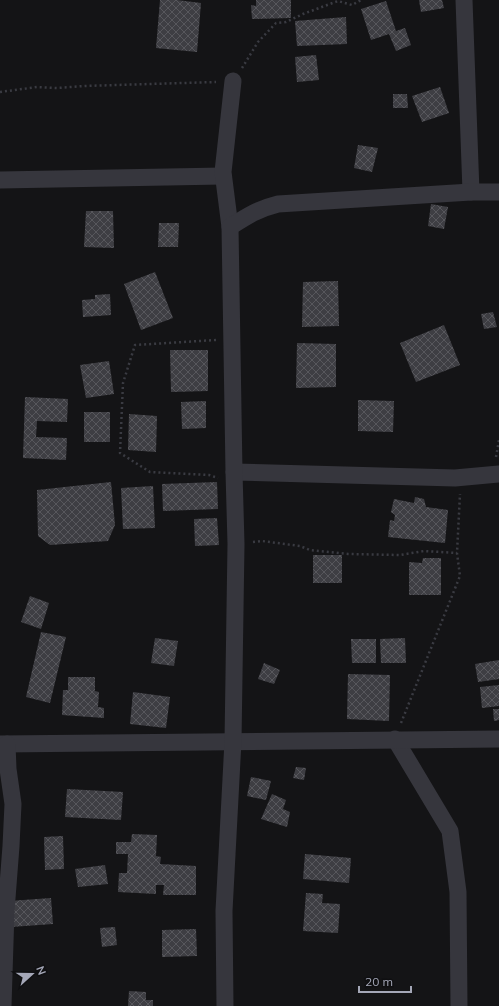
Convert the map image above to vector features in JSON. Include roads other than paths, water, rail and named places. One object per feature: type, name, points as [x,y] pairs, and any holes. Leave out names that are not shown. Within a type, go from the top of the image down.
[{"type":"street","points":[[464,0],[471,192]]},
{"type":"street","points":[[226,1006],[224,911],[233,741],[236,544],[230,227],[223,176],[224,152],[233,81]]},
{"type":"street","points":[[0,180],[223,176]]},
{"type":"street","points":[[230,227],[254,212],[278,204],[471,192],[499,192]]},
{"type":"street","points":[[234,478],[461,477],[499,474]]},
{"type":"street","points":[[395,739],[450,831],[458,892],[459,1006]]},
{"type":"street","points":[[2,1006],[12,804],[4,744],[499,739]]}]
